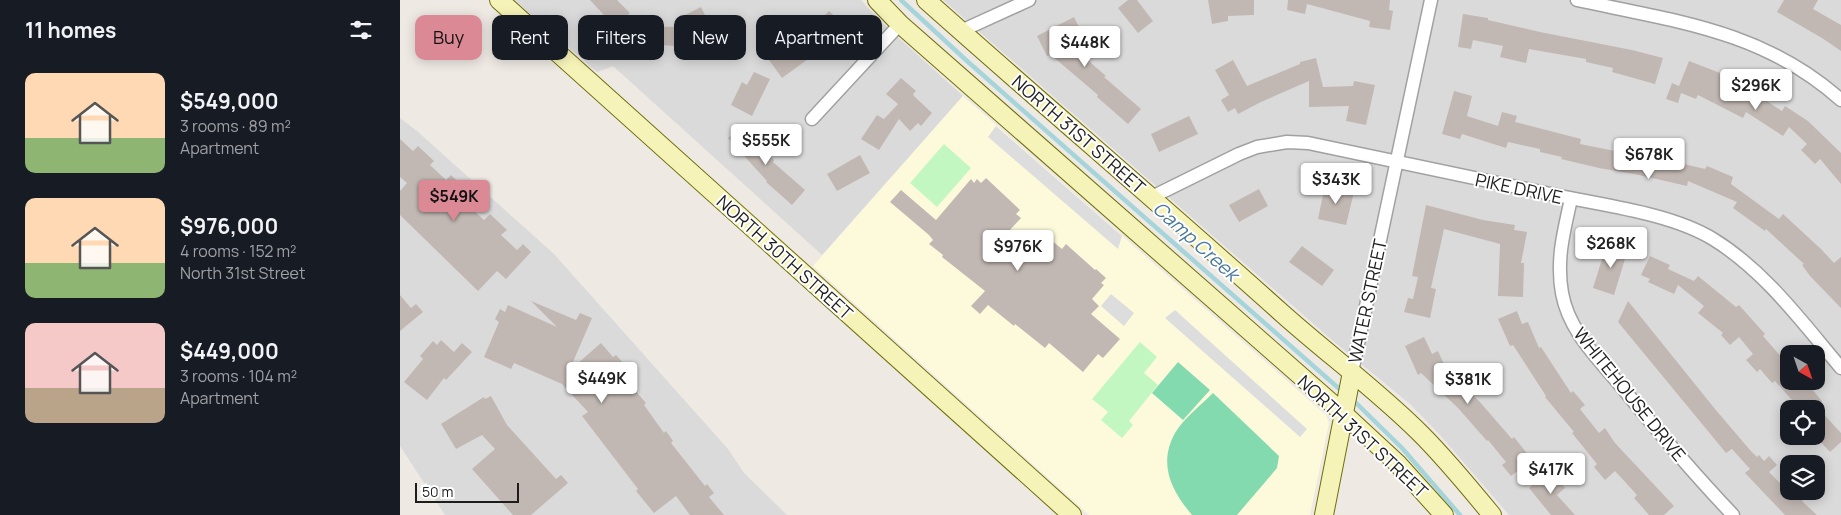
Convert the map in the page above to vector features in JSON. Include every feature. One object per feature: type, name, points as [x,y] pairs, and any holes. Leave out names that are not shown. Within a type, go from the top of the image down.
[{"type":"main road","name":"NORTH 30TH STREET","points":[[499,0],[1072,515]]},
{"type":"main road","name":"NORTH 31ST STREET","points":[[877,0],[900,24],[1344,414],[1397,463],[1444,515]]},
{"type":"main road","name":"NORTH 31ST STREET","points":[[926,0],[1421,434],[1492,515]]},
{"type":"main road","name":"WATER STREET","points":[[1324,515],[1352,372]]},
{"type":"street","points":[[961,31],[1029,0]]},
{"type":"street","name":"WATER STREET","points":[[1352,372],[1431,0]]},
{"type":"street","points":[[1577,0],[1696,25],[1751,43],[1796,66],[1841,100]]},
{"type":"street","points":[[812,119],[900,24]]},
{"type":"street","name":"PIKE DRIVE","points":[[1152,197],[1239,154],[1272,143],[1308,143],[1637,212],[1674,222],[1712,239],[1742,260],[1777,293],[1841,368]]},
{"type":"street","name":"WHITEHOUSE DRIVE","points":[[1571,199],[1560,251],[1560,274],[1562,294],[1578,332],[1597,359],[1654,427],[1733,515]]},
{"type":"shaded area","points":[[514,0],[861,0],[874,15],[756,15],[756,60],[882,60],[882,23],[963,96],[822,255],[613,66],[597,72],[583,60],[664,60],[664,15],[578,15],[578,56],[568,47],[568,15],[531,15]]},
{"type":"shaded area","points":[[943,0],[1841,0],[1841,515],[1509,515],[1440,435],[1410,404],[1332,340]]},
{"type":"shaded area","points":[[963,96],[1326,415],[1329,423],[1310,515],[1089,515],[813,266]]},
{"type":"shaded area","points":[[400,118],[417,131],[554,254],[728,449],[744,473],[787,515],[445,515],[400,446]]},
{"type":"shaded area","points":[[996,126],[1122,236],[1118,249],[988,137]]},
{"type":"shaded area","points":[[1111,294],[1134,313],[1124,326],[1101,306]]},
{"type":"shaded area","points":[[1175,310],[1307,429],[1300,437],[1165,318]]},
{"type":"green space","points":[[944,144],[971,168],[937,207],[910,183]]},
{"type":"green space","points":[[1140,342],[1157,357],[1144,373],[1158,385],[1129,421],[1133,425],[1122,438],[1101,420],[1108,412],[1092,399]]},
{"type":"green space","points":[[1178,362],[1210,390],[1183,420],[1152,393]]},
{"type":"green space","points":[[1213,393],[1279,456],[1277,468],[1237,515],[1192,515],[1178,496],[1169,476],[1167,466],[1170,444],[1175,433],[1188,417]]},
{"type":"building","points":[[590,0],[617,0],[630,13],[628,15],[604,15]]},
{"type":"building","points":[[1128,0],[1137,0],[1153,21],[1138,33],[1118,8]]},
{"type":"building","points":[[1208,0],[1254,0],[1254,15],[1228,16],[1228,21],[1212,24]]},
{"type":"building","points":[[1288,0],[1390,0],[1389,10],[1393,11],[1390,30],[1369,27],[1370,21],[1307,4],[1305,14],[1287,10]]},
{"type":"building","points":[[1784,0],[1818,0],[1813,9],[1841,25],[1841,51],[1777,12]]},
{"type":"building","points":[[701,7],[705,15],[685,15]]},
{"type":"building","points":[[829,11],[833,15],[825,15]]},
{"type":"building","points":[[1463,14],[1663,58],[1655,84],[1612,72],[1613,68],[1586,62],[1586,59],[1529,49],[1526,63],[1500,57],[1503,46],[1473,40],[1471,49],[1458,47]]},
{"type":"building","points":[[1074,17],[1083,35],[1068,43],[1141,109],[1128,124],[1097,97],[1098,95],[1051,55],[1047,56],[1037,36]]},
{"type":"building","points":[[664,27],[674,27],[674,46],[664,45]]},
{"type":"building","points":[[1316,58],[1323,87],[1353,86],[1354,81],[1375,85],[1366,125],[1346,121],[1349,106],[1309,107],[1309,81],[1238,114],[1235,108],[1228,112],[1221,100],[1229,95],[1215,70],[1233,60],[1247,86],[1300,64],[1300,62]]},
{"type":"building","points":[[769,60],[807,60],[782,78]]},
{"type":"building","points":[[1689,61],[1728,76],[1757,91],[1756,94],[1782,111],[1785,106],[1808,121],[1841,153],[1841,184],[1820,159],[1815,164],[1801,150],[1807,144],[1789,127],[1783,136],[1746,112],[1743,118],[1698,95],[1696,99],[1681,93],[1678,103],[1666,99],[1672,83],[1679,86]]},
{"type":"building","points":[[754,72],[770,79],[752,116],[731,105],[742,82],[747,85]]},
{"type":"building","points":[[901,78],[916,91],[913,94],[914,96],[932,113],[921,126],[918,123],[910,131],[899,119],[879,150],[861,139],[877,115],[884,119],[898,104],[886,94]]},
{"type":"building","points":[[1454,91],[1472,96],[1467,116],[1498,126],[1502,112],[1517,116],[1515,122],[1581,139],[1580,144],[1650,158],[1650,156],[1705,169],[1707,166],[1733,177],[1731,184],[1779,219],[1783,214],[1834,263],[1841,257],[1841,308],[1810,276],[1802,265],[1804,264],[1766,229],[1765,231],[1733,208],[1737,202],[1688,181],[1687,186],[1561,159],[1562,157],[1540,152],[1540,149],[1508,142],[1506,148],[1462,134],[1460,139],[1442,134]]},
{"type":"building","points":[[1189,116],[1198,134],[1159,152],[1151,134]]},
{"type":"building","points":[[742,125],[774,160],[773,162],[805,190],[792,205],[766,182],[728,138]]},
{"type":"building","points":[[400,139],[413,151],[418,146],[434,161],[430,165],[446,180],[451,175],[460,184],[457,187],[472,201],[468,205],[484,220],[490,214],[507,230],[501,235],[517,250],[523,244],[531,252],[506,279],[497,271],[478,291],[400,215],[400,191],[407,183],[400,177]]},
{"type":"building","points":[[860,155],[870,173],[837,191],[827,174]]},
{"type":"building","points":[[986,178],[1020,210],[1016,214],[1021,218],[1008,232],[1035,258],[1051,240],[1062,249],[1066,244],[1106,278],[1101,283],[1104,285],[1092,299],[1099,306],[1091,314],[1120,339],[1103,358],[1098,354],[1083,372],[1049,343],[1045,348],[988,305],[980,314],[971,306],[985,291],[942,257],[943,255],[929,244],[933,240],[929,235],[890,202],[901,190],[936,220],[971,179],[974,183],[977,179],[981,183]]},
{"type":"building","points":[[1325,185],[1354,192],[1346,225],[1318,219]]},
{"type":"building","points":[[1259,189],[1268,206],[1239,222],[1229,205]]},
{"type":"building","points":[[1426,205],[1483,220],[1515,225],[1514,230],[1527,232],[1521,263],[1524,263],[1523,297],[1498,296],[1500,244],[1444,229],[1431,288],[1436,289],[1430,318],[1404,312],[1408,298],[1413,299],[1418,277],[1412,276]]},
{"type":"building","points":[[1607,243],[1628,249],[1614,295],[1593,288]]},
{"type":"building","points":[[1302,246],[1334,270],[1322,286],[1289,262]]},
{"type":"building","points":[[1650,256],[1670,265],[1668,269],[1694,281],[1698,276],[1736,307],[1739,305],[1765,334],[1763,336],[1780,356],[1780,387],[1775,381],[1772,383],[1760,369],[1757,372],[1746,360],[1753,354],[1739,337],[1730,345],[1721,335],[1723,333],[1698,313],[1704,306],[1678,285],[1674,294],[1648,282],[1650,279],[1641,275]]},
{"type":"building","points":[[400,295],[411,308],[416,304],[423,312],[400,331]]},
{"type":"building","points":[[531,301],[576,320],[580,313],[592,318],[569,371],[601,343],[613,357],[616,355],[624,364],[617,370],[646,403],[644,405],[664,433],[666,431],[673,441],[671,443],[705,486],[707,484],[714,493],[709,497],[724,515],[690,515],[676,496],[654,513],[582,416],[588,412],[562,384],[514,363],[511,369],[484,357],[499,322],[495,319],[500,309],[505,312],[508,305],[557,327]]},
{"type":"building","points":[[1628,301],[1750,450],[1757,457],[1759,455],[1764,461],[1769,456],[1777,465],[1769,472],[1780,483],[1780,500],[1803,500],[1817,515],[1785,515],[1745,473],[1750,469],[1732,449],[1726,453],[1618,322]]},
{"type":"building","points":[[1517,311],[1522,324],[1528,322],[1539,348],[1541,347],[1571,393],[1573,391],[1585,405],[1580,409],[1599,433],[1605,428],[1615,443],[1674,506],[1664,515],[1649,515],[1634,498],[1637,495],[1615,471],[1605,480],[1594,467],[1597,464],[1545,397],[1513,345],[1510,346],[1498,319]]},
{"type":"building","points":[[1424,337],[1432,354],[1438,351],[1448,373],[1479,401],[1512,439],[1514,437],[1532,460],[1511,476],[1502,465],[1506,462],[1488,440],[1421,373],[1418,375],[1405,346]]},
{"type":"building","points":[[441,340],[454,352],[462,343],[472,352],[446,380],[444,378],[427,400],[404,382],[423,359],[420,356],[433,341],[437,345]]},
{"type":"building","points":[[1783,390],[1813,390],[1821,400],[1792,400]]},
{"type":"building","points":[[491,396],[507,425],[556,479],[561,475],[568,483],[531,515],[513,515],[472,469],[495,449],[482,435],[456,449],[441,424],[484,397],[485,399]]},
{"type":"building","points":[[1825,416],[1841,433],[1841,442],[1830,452],[1823,445],[1825,445]]},
{"type":"building","points":[[1550,470],[1565,488],[1557,495],[1575,515],[1551,515],[1529,488]]},
{"type":"waterway","name":"Camp Creek","points":[[901,0],[967,61],[1344,393]]},
{"type":"waterway","name":"Camp Creek","points":[[1352,399],[1402,448],[1460,515]]}]
